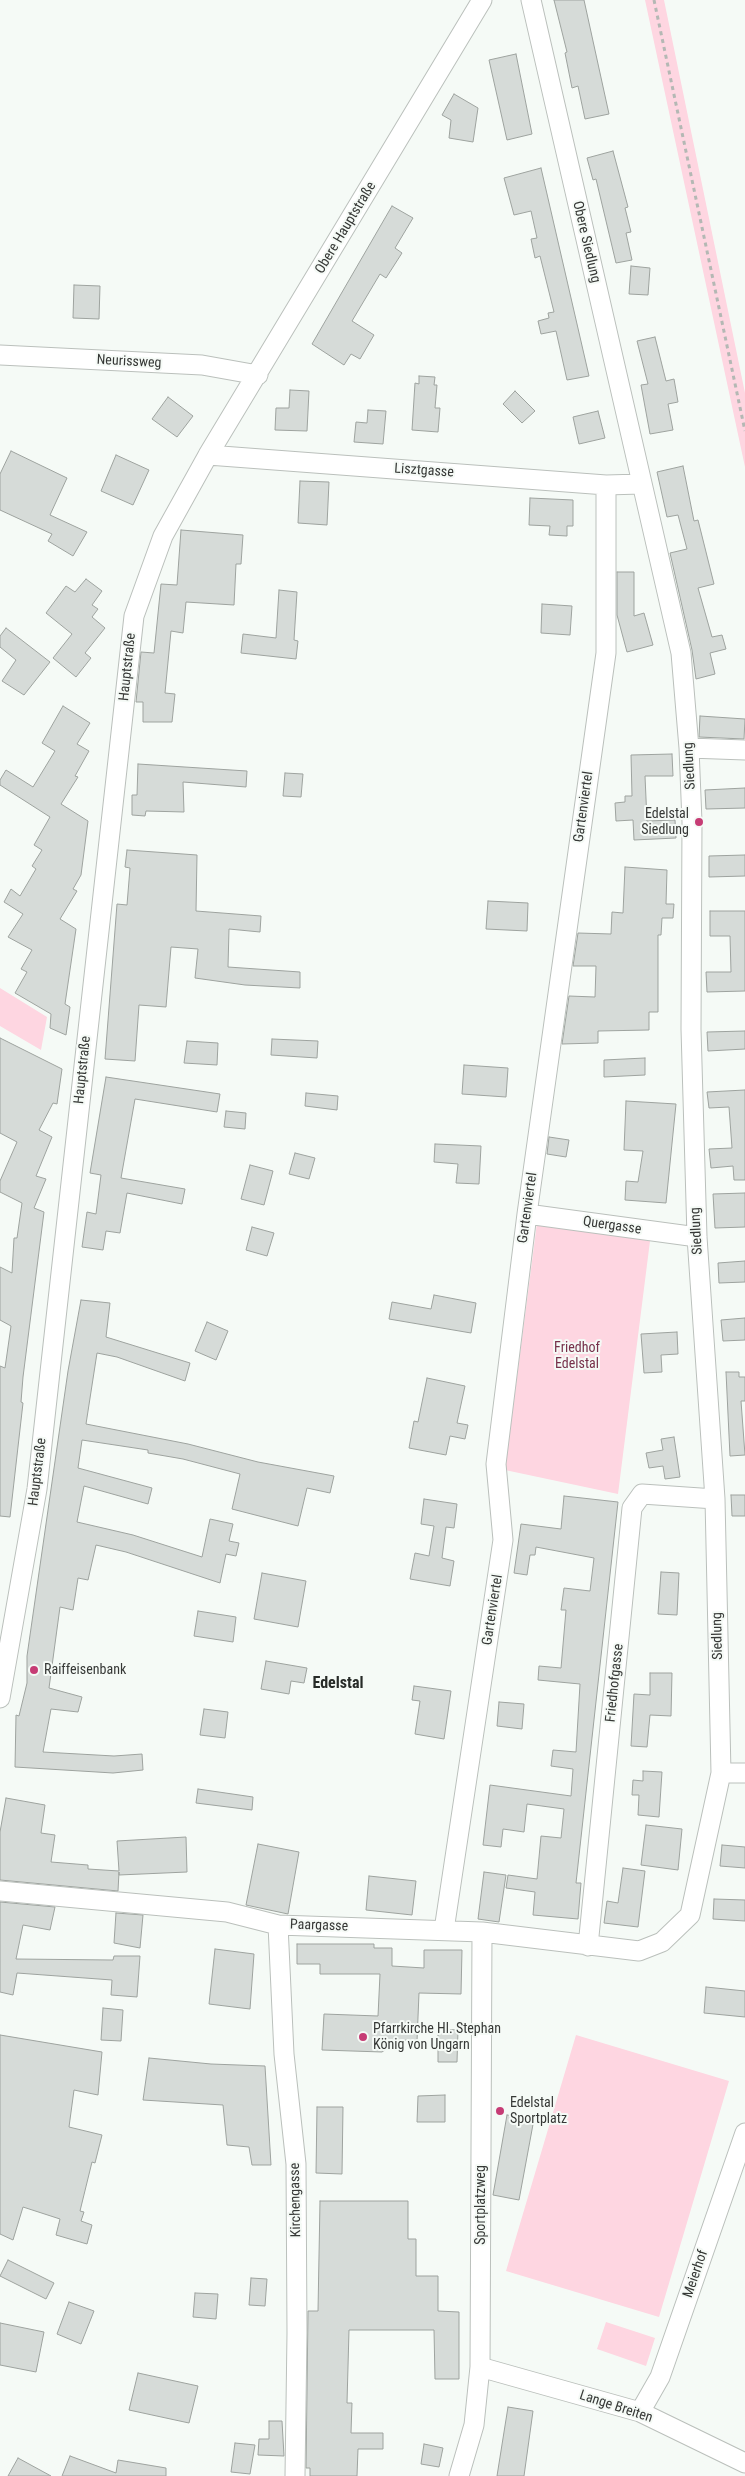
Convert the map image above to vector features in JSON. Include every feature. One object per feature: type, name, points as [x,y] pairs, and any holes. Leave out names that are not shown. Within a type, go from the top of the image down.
[{"type":"street","name":"Obere Hauptstraße","points":[[208,455],[258,375],[482,0]]},
{"type":"street","name":"Obere Siedlung","points":[[531,0],[641,484]]},
{"type":"street","name":"Neurissweg","points":[[0,355],[202,366],[258,375]]},
{"type":"street","name":"Lisztgasse","points":[[208,455],[606,484],[641,484]]},
{"type":"street","name":"Hauptstraße","points":[[0,1698],[37,1489],[134,616],[163,536],[208,455]]},
{"type":"street","name":"Gartenviertel","points":[[444,1930],[503,1540],[496,1464],[527,1214],[606,653],[606,484]]},
{"type":"street","name":"Siedlung","points":[[639,1951],[662,1942],[690,1915],[721,1773],[714,1499],[697,1237],[691,1029],[692,822],[689,748],[680,653],[641,484]]},
{"type":"street","points":[[689,748],[745,750]]},
{"type":"street","name":"Quergasse","points":[[527,1214],[697,1237]]},
{"type":"street","name":"Friedhofgasse","points":[[588,1946],[632,1508],[642,1494],[714,1499]]},
{"type":"street","points":[[721,1773],[745,1772]]},
{"type":"street","name":"Paargasse","points":[[0,1891],[227,1912],[278,1925],[482,1932],[639,1951]]},
{"type":"street","name":"Kirchengasse","points":[[278,1925],[284,2054],[296,2164],[297,2333],[295,2476]]},
{"type":"street","name":"Sportplatzweg","points":[[459,2476],[474,2425],[480,2367],[482,1932]]},
{"type":"street","name":"Meierhof","points":[[640,2412],[660,2377],[745,2133]]},
{"type":"street","name":"Lange Breiten","points":[[480,2367],[640,2412],[745,2463]]},
{"type":"path","points":[[654,0],[745,431]]},
{"type":"green space","points":[[645,0],[664,0],[745,393],[745,467]]},
{"type":"green space","points":[[0,988],[47,1017],[41,1050],[0,1026]]},
{"type":"green space","name":"Friedhof Edelstal","points":[[537,1223],[650,1241],[618,1494],[505,1470]]},
{"type":"green space","points":[[576,2035],[729,2081],[659,2317],[506,2271]]},
{"type":"green space","points":[[606,2322],[655,2338],[646,2366],[597,2349]]},
{"type":"building","points":[[554,0],[584,0],[609,114],[585,119],[578,86],[572,88],[565,53],[567,52]]},
{"type":"building","points":[[516,54],[532,134],[507,140],[489,60]]},
{"type":"building","points":[[454,94],[478,108],[473,142],[449,138],[451,120],[442,115]]},
{"type":"building","points":[[613,151],[628,207],[625,208],[631,232],[626,233],[632,260],[616,263],[596,179],[593,180],[587,158]]},
{"type":"building","points":[[541,168],[589,376],[567,380],[556,331],[541,334],[538,321],[549,318],[548,313],[554,312],[540,256],[535,258],[531,239],[537,238],[531,211],[514,215],[504,178]]},
{"type":"building","points":[[392,206],[413,218],[395,248],[402,253],[386,278],[380,274],[352,321],[374,335],[360,359],[351,354],[344,365],[312,344]]},
{"type":"building","points":[[631,266],[650,268],[648,295],[629,294]]},
{"type":"building","points":[[74,285],[100,286],[99,319],[73,318]]},
{"type":"building","points":[[655,337],[666,381],[674,379],[678,402],[668,404],[673,430],[650,434],[641,385],[648,384],[637,341]]},
{"type":"building","points":[[419,376],[435,377],[434,385],[437,385],[435,408],[440,408],[438,432],[412,430],[415,383],[419,384]]},
{"type":"building","points":[[290,390],[309,391],[307,431],[275,430],[276,408],[289,408]]},
{"type":"building","points":[[515,391],[535,411],[522,423],[503,404]]},
{"type":"building","points":[[168,397],[193,416],[177,437],[152,419]]},
{"type":"building","points":[[368,410],[386,411],[383,444],[354,442],[356,422],[367,423]]},
{"type":"building","points":[[598,411],[605,438],[579,444],[573,417]]},
{"type":"building","points":[[11,451],[67,478],[50,515],[87,532],[73,556],[48,541],[52,534],[0,510],[0,474]]},
{"type":"building","points":[[116,455],[149,470],[133,505],[101,491]]},
{"type":"building","points":[[683,466],[694,521],[698,520],[714,584],[698,588],[712,637],[722,635],[726,649],[710,653],[715,674],[696,679],[692,650],[670,553],[687,549],[678,515],[667,517],[657,472]]},
{"type":"building","points":[[300,481],[329,482],[327,525],[298,523]]},
{"type":"building","points":[[530,498],[573,500],[573,526],[567,526],[567,536],[549,535],[550,526],[529,525]]},
{"type":"building","points":[[181,530],[243,535],[241,564],[236,564],[234,605],[186,602],[183,633],[171,631],[165,693],[175,694],[172,722],[143,722],[143,702],[136,702],[141,652],[154,653],[161,584],[177,585]]},
{"type":"building","points":[[617,572],[634,572],[634,616],[644,613],[653,645],[627,652],[617,615]]},
{"type":"building","points":[[86,579],[102,591],[92,605],[98,609],[92,617],[105,628],[85,653],[91,658],[76,677],[53,658],[72,634],[46,613],[66,586],[75,592]]},
{"type":"building","points":[[279,590],[297,592],[294,640],[298,641],[296,659],[241,653],[243,634],[276,638]]},
{"type":"building","points":[[542,604],[572,606],[570,635],[541,633]]},
{"type":"building","points":[[6,628],[50,662],[24,695],[2,681],[16,660],[0,647],[0,636]]},
{"type":"building","points":[[63,706],[90,723],[77,744],[89,751],[75,776],[78,777],[61,804],[88,821],[81,875],[73,889],[77,891],[60,919],[76,929],[65,1004],[70,1007],[66,1035],[50,1028],[51,1014],[15,993],[27,972],[21,969],[32,950],[8,937],[23,914],[4,902],[11,889],[20,896],[36,869],[32,866],[42,850],[34,845],[50,817],[0,785],[0,780],[6,770],[33,787],[55,751],[42,743]]},
{"type":"building","points":[[700,716],[745,719],[744,739],[699,737]]},
{"type":"building","points":[[672,754],[673,776],[645,776],[647,821],[675,820],[676,838],[634,840],[633,820],[616,821],[615,803],[625,802],[625,796],[632,796],[631,755]]},
{"type":"building","points":[[138,764],[247,771],[246,787],[183,782],[184,812],[146,811],[145,816],[132,815],[132,795],[137,795]]},
{"type":"building","points":[[285,773],[303,774],[301,797],[283,796]]},
{"type":"building","points":[[745,788],[745,808],[706,809],[705,790]]},
{"type":"building","points":[[127,850],[197,855],[196,911],[261,916],[260,932],[229,929],[228,967],[300,972],[300,988],[245,985],[195,978],[198,949],[171,947],[166,1007],[139,1005],[135,1061],[105,1059],[117,904],[127,905],[130,868],[125,867]]},
{"type":"building","points":[[745,855],[745,876],[709,877],[709,856]]},
{"type":"building","points":[[625,867],[667,870],[666,904],[674,904],[673,918],[662,918],[661,935],[658,935],[658,1012],[649,1012],[649,1030],[598,1031],[598,1043],[562,1044],[569,996],[595,997],[596,966],[573,966],[578,933],[611,934],[612,912],[623,913]]},
{"type":"building","points":[[488,901],[528,903],[527,931],[486,929]]},
{"type":"building","points":[[710,911],[745,911],[745,991],[707,992],[706,972],[731,972],[730,936],[710,936]]},
{"type":"building","points":[[745,1031],[745,1049],[708,1051],[707,1032]]},
{"type":"building","points":[[0,1038],[62,1069],[57,1104],[53,1103],[39,1130],[52,1137],[36,1176],[46,1179],[34,1208],[44,1212],[23,1377],[21,1402],[23,1403],[10,1517],[0,1516],[0,1366],[5,1368],[11,1326],[0,1320],[0,1267],[12,1273],[14,1238],[17,1238],[22,1203],[0,1192],[0,1181],[17,1142],[0,1133]]},
{"type":"building","points":[[272,1039],[318,1041],[317,1058],[271,1055]]},
{"type":"building","points":[[187,1041],[218,1043],[217,1065],[184,1063]]},
{"type":"building","points":[[645,1058],[645,1075],[604,1077],[604,1060]]},
{"type":"building","points":[[464,1065],[508,1068],[506,1097],[462,1094]]},
{"type":"building","points":[[106,1077],[220,1094],[217,1112],[135,1099],[121,1178],[185,1189],[182,1204],[127,1193],[120,1233],[106,1231],[103,1250],[82,1247],[87,1212],[96,1214],[101,1175],[90,1173]]},
{"type":"building","points":[[745,1090],[745,1180],[734,1180],[733,1166],[711,1168],[709,1149],[732,1148],[729,1107],[709,1108],[707,1092]]},
{"type":"building","points":[[306,1093],[338,1096],[337,1110],[305,1106]]},
{"type":"building","points":[[626,1101],[676,1104],[666,1203],[625,1200],[626,1181],[638,1182],[643,1151],[624,1150]]},
{"type":"building","points":[[226,1111],[246,1113],[245,1129],[224,1127]]},
{"type":"building","points":[[549,1137],[569,1140],[566,1157],[547,1154]]},
{"type":"building","points":[[435,1144],[481,1146],[479,1184],[456,1183],[458,1164],[434,1162]]},
{"type":"building","points":[[295,1153],[315,1158],[309,1179],[289,1174]]},
{"type":"building","points":[[250,1165],[273,1171],[264,1205],[241,1199]]},
{"type":"building","points":[[745,1193],[745,1227],[715,1228],[713,1194]]},
{"type":"building","points":[[252,1227],[274,1233],[267,1256],[246,1250]]},
{"type":"building","points":[[745,1261],[745,1282],[719,1283],[718,1263]]},
{"type":"building","points":[[434,1295],[476,1303],[471,1333],[389,1319],[392,1302],[431,1309]]},
{"type":"building","points":[[81,1300],[110,1303],[106,1337],[190,1363],[185,1381],[117,1357],[97,1353],[86,1424],[188,1444],[258,1462],[334,1476],[330,1493],[307,1488],[298,1526],[232,1509],[240,1474],[183,1459],[148,1453],[148,1450],[82,1440],[78,1468],[152,1488],[148,1504],[84,1486],[77,1522],[133,1535],[202,1557],[210,1519],[233,1524],[229,1541],[239,1543],[236,1556],[226,1554],[220,1583],[126,1552],[96,1545],[88,1580],[78,1578],[73,1610],[60,1607],[49,1688],[82,1697],[78,1712],[51,1709],[43,1752],[114,1756],[142,1754],[143,1770],[113,1773],[15,1767],[16,1715],[19,1716],[27,1683],[27,1656],[68,1371]]},
{"type":"building","points":[[745,1318],[745,1340],[723,1341],[721,1320]]},
{"type":"building","points":[[207,1322],[228,1331],[216,1360],[195,1351]]},
{"type":"building","points":[[677,1332],[678,1354],[661,1355],[662,1372],[644,1373],[641,1334]]},
{"type":"building","points":[[726,1372],[739,1372],[739,1377],[745,1377],[745,1401],[741,1401],[745,1455],[730,1456]]},
{"type":"building","points":[[427,1378],[465,1386],[457,1423],[468,1425],[465,1439],[450,1436],[446,1455],[409,1448],[414,1421],[418,1422]]},
{"type":"building","points":[[674,1437],[680,1477],[665,1479],[663,1466],[649,1468],[646,1453],[663,1450],[661,1439]]},
{"type":"building","points":[[731,1495],[745,1495],[745,1516],[732,1516]]},
{"type":"building","points":[[564,1496],[618,1502],[576,1883],[581,1883],[578,1919],[533,1915],[535,1892],[506,1888],[508,1875],[537,1879],[541,1836],[561,1838],[564,1809],[527,1804],[524,1832],[503,1829],[501,1847],[483,1845],[490,1785],[571,1796],[573,1769],[551,1766],[553,1750],[576,1752],[580,1684],[538,1680],[539,1666],[561,1668],[566,1610],[561,1610],[564,1588],[590,1591],[594,1558],[536,1547],[535,1555],[530,1555],[527,1575],[514,1573],[521,1524],[561,1529]]},
{"type":"building","points":[[424,1499],[457,1504],[454,1528],[446,1527],[442,1558],[454,1561],[450,1586],[410,1579],[415,1553],[429,1556],[434,1526],[421,1524]]},
{"type":"building","points":[[661,1572],[679,1573],[677,1615],[658,1614]]},
{"type":"building","points":[[262,1573],[306,1581],[298,1627],[254,1619]]},
{"type":"building","points":[[198,1611],[236,1617],[233,1642],[194,1636]]},
{"type":"building","points":[[266,1661],[307,1668],[304,1683],[291,1681],[289,1694],[261,1689]]},
{"type":"building","points":[[650,1673],[672,1673],[671,1716],[650,1715],[647,1747],[631,1746],[634,1694],[650,1695]]},
{"type":"building","points":[[414,1686],[451,1691],[444,1739],[415,1734],[420,1701],[412,1700]]},
{"type":"building","points":[[499,1702],[524,1704],[522,1729],[497,1726]]},
{"type":"building","points":[[204,1709],[228,1712],[225,1738],[200,1735]]},
{"type":"building","points":[[643,1771],[662,1772],[659,1817],[638,1815],[639,1795],[632,1795],[633,1780],[643,1781]]},
{"type":"building","points":[[198,1789],[253,1797],[252,1810],[196,1803]]},
{"type":"building","points":[[6,1798],[45,1805],[41,1833],[55,1835],[51,1862],[88,1865],[88,1869],[119,1871],[117,1841],[186,1837],[187,1872],[119,1875],[119,1872],[118,1891],[0,1880],[0,1832]]},
{"type":"building","points":[[646,1825],[682,1829],[678,1870],[641,1865]]},
{"type":"building","points":[[258,1844],[299,1852],[288,1914],[246,1905]]},
{"type":"building","points":[[722,1845],[745,1847],[745,1868],[720,1866]]},
{"type":"building","points":[[623,1868],[645,1871],[638,1927],[604,1923],[607,1901],[618,1903]]},
{"type":"building","points":[[484,1872],[506,1875],[499,1922],[478,1919]]},
{"type":"building","points":[[369,1876],[416,1881],[412,1915],[366,1910]]},
{"type":"building","points":[[714,1899],[745,1900],[745,1921],[713,1919]]},
{"type":"building","points":[[0,1902],[55,1907],[50,1930],[23,1925],[16,1959],[113,1960],[114,1956],[140,1956],[137,1997],[111,1995],[112,1980],[17,1973],[13,1995],[0,1992]]},
{"type":"building","points":[[116,1913],[143,1915],[140,1948],[114,1943]]},
{"type":"building","points":[[297,1944],[374,1944],[374,1948],[392,1948],[392,1966],[424,1968],[424,1950],[462,1950],[461,1994],[419,1993],[417,2041],[403,2040],[403,2047],[389,2047],[382,2052],[322,2050],[324,2014],[378,2016],[380,1974],[320,1974],[320,1964],[297,1964]]},
{"type":"building","points":[[215,1949],[254,1954],[250,2009],[209,2004]]},
{"type":"building","points":[[706,1987],[745,1991],[745,2017],[704,2013]]},
{"type":"building","points":[[103,2008],[123,2010],[121,2041],[101,2040]]},
{"type":"building","points":[[438,2029],[458,2030],[457,2062],[438,2062]]},
{"type":"building","points":[[0,2035],[102,2052],[98,2095],[74,2090],[69,2127],[102,2135],[95,2163],[92,2162],[80,2211],[84,2212],[81,2221],[92,2225],[87,2244],[56,2235],[60,2219],[23,2207],[13,2240],[0,2234]]},
{"type":"building","points":[[149,2058],[211,2064],[265,2066],[271,2165],[252,2165],[249,2147],[227,2145],[223,2105],[143,2100]]},
{"type":"building","points":[[445,2095],[445,2122],[417,2122],[418,2096]]},
{"type":"building","points":[[317,2107],[343,2107],[342,2174],[316,2173]]},
{"type":"building","points":[[507,2115],[534,2119],[519,2200],[493,2195]]},
{"type":"building","points":[[320,2201],[408,2201],[408,2239],[416,2239],[416,2276],[438,2276],[438,2311],[459,2312],[459,2379],[435,2379],[434,2330],[349,2330],[347,2403],[352,2403],[351,2433],[383,2433],[383,2449],[358,2449],[357,2476],[310,2476],[310,2468],[306,2468],[308,2311],[318,2311]]},
{"type":"building","points":[[8,2260],[54,2283],[46,2299],[0,2276]]},
{"type":"building","points":[[251,2278],[267,2279],[265,2306],[249,2305]]},
{"type":"building","points":[[195,2293],[218,2294],[216,2319],[193,2317]]},
{"type":"building","points":[[69,2302],[94,2311],[81,2344],[57,2334]]},
{"type":"building","points":[[0,2323],[44,2332],[36,2372],[0,2365]]},
{"type":"building","points":[[138,2373],[198,2386],[189,2423],[129,2410]]},
{"type":"building","points":[[508,2407],[533,2411],[524,2476],[497,2476]]},
{"type":"building","points":[[269,2421],[282,2421],[284,2456],[258,2455],[259,2439],[269,2439]]},
{"type":"building","points":[[235,2443],[255,2445],[250,2474],[231,2472]]},
{"type":"building","points":[[424,2444],[443,2448],[439,2467],[421,2464]]},
{"type":"building","points":[[70,2456],[116,2473],[118,2460],[166,2468],[166,2476],[62,2476]]},
{"type":"building","points":[[18,2458],[51,2476],[8,2476]]},
{"type":"place","name":"Edelstal Siedlung","points":[[699,822]]},
{"type":"place","name":"Raiffeisenbank","points":[[34,1670]]},
{"type":"place","name":"Pfarrkirche Hl. Stephan König von Ungarn","points":[[363,2037]]},
{"type":"place","name":"Edelstal Sportplatz","points":[[500,2111]]},
{"type":"district","name":"Edelstal","points":[[338,1684]]}]
